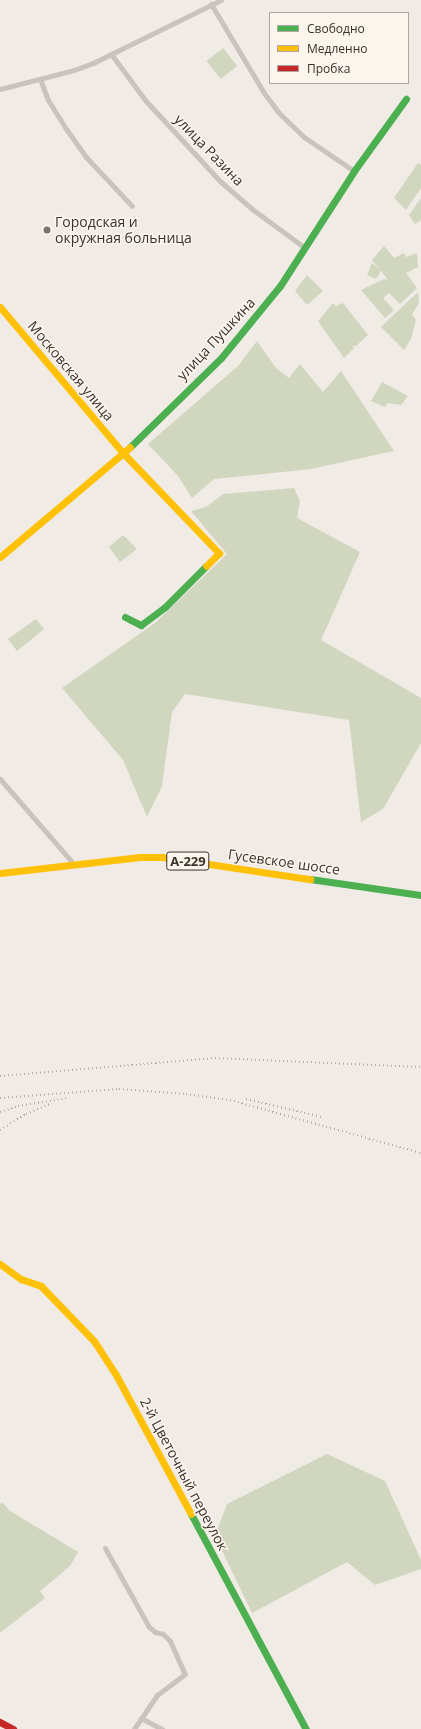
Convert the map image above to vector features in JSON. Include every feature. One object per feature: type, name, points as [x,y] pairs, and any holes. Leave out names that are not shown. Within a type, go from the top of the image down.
[{"type":"main road","name":"улица Пушкина","points":[[0,557],[123,453],[221,358],[263,309],[305,248],[354,171],[406,99]]},
{"type":"main road","name":"Московская улица","points":[[0,307],[123,453],[219,553],[165,607],[141,625],[125,617]]},
{"type":"main road","name":"Гусевское шоссе","points":[[0,873],[140,857],[162,857],[421,895]]},
{"type":"main road","name":"2-й Цветочный переулок","points":[[0,1264],[21,1279],[41,1286],[94,1341],[115,1373],[306,1729]]},
{"type":"main road","points":[[0,1722],[13,1729]]},
{"type":"street","points":[[0,87],[74,70],[111,54],[220,0]]},
{"type":"street","points":[[211,4],[264,93],[279,113],[304,137],[354,171]]},
{"type":"street","name":"улица Разина","points":[[111,54],[126,78],[221,182],[252,209],[305,248]]},
{"type":"street","points":[[40,79],[48,100],[86,157],[132,206]]},
{"type":"street","points":[[0,779],[74,864]]},
{"type":"street","points":[[105,1548],[149,1627],[155,1632],[163,1634],[170,1641],[185,1674],[157,1695],[134,1729]]},
{"type":"street","points":[[141,1718],[162,1729]]},
{"type":"green space","points":[[223,48],[237,66],[221,79],[206,61]]},
{"type":"green space","points":[[418,163],[421,165],[421,188],[406,210],[394,198]]},
{"type":"green space","points":[[421,198],[421,220],[415,224],[409,215]]},
{"type":"green space","points":[[384,246],[394,258],[404,253],[406,257],[417,253],[418,267],[406,273],[417,288],[400,304],[389,293],[383,298],[394,310],[385,318],[361,290],[384,279],[388,280],[381,271],[376,279],[367,275],[372,263],[379,269],[372,260]]},
{"type":"green space","points":[[307,275],[323,291],[307,305],[295,291]]},
{"type":"green space","points":[[418,292],[419,303],[412,314],[416,320],[411,339],[404,350],[381,327]]},
{"type":"green space","points":[[333,303],[336,306],[343,303],[368,335],[356,346],[352,346],[354,348],[344,358],[318,321]]},
{"type":"green space","points":[[257,341],[276,368],[289,378],[300,364],[323,392],[341,371],[394,451],[311,469],[214,479],[192,498],[178,476],[148,444],[238,366]]},
{"type":"green space","points":[[382,382],[408,396],[401,405],[388,403],[385,407],[371,401]]},
{"type":"green space","points":[[294,488],[300,501],[297,518],[360,552],[321,640],[421,698],[421,743],[383,809],[361,822],[349,720],[185,694],[172,712],[162,786],[147,817],[123,760],[62,688],[155,623],[227,554],[191,511],[206,507],[223,494]]},
{"type":"green space","points":[[123,535],[137,549],[120,562],[109,547]]},
{"type":"green space","points":[[36,619],[44,629],[17,651],[8,639]]},
{"type":"green space","points":[[327,1454],[385,1481],[421,1560],[421,1569],[375,1585],[347,1562],[252,1613],[215,1536],[227,1504]]},
{"type":"green space","points":[[2,1502],[10,1511],[78,1552],[70,1566],[40,1591],[45,1598],[0,1633],[0,1504]]},
{"type":"railway","points":[[0,1076],[215,1058],[421,1067]]},
{"type":"railway","points":[[0,1098],[119,1089],[186,1094],[230,1100],[421,1153]]},
{"type":"railway","points":[[0,1112],[18,1106],[68,1098]]},
{"type":"railway","points":[[246,1099],[322,1117]]},
{"type":"railway","points":[[0,1130],[26,1114],[49,1104]]},
{"type":"traffic: fast","points":[[130,447],[221,358],[280,286],[354,171],[406,99]]},
{"type":"traffic: fast","points":[[125,617],[141,625],[165,607],[206,566]]},
{"type":"traffic: fast","points":[[310,879],[421,895]]},
{"type":"traffic: fast","points":[[191,1514],[306,1729]]},
{"type":"traffic: slow","points":[[0,307],[123,453],[219,553],[206,566]]},
{"type":"traffic: slow","points":[[0,557],[130,447]]},
{"type":"traffic: slow","points":[[0,873],[140,857],[162,857],[310,879]]},
{"type":"traffic: slow","points":[[0,1264],[21,1279],[41,1286],[94,1341],[115,1373],[191,1514]]},
{"type":"traffic: jam","points":[[0,1722],[13,1729]]},
{"type":"place","name":"Городская и окружная больница","points":[[47,230]]}]
